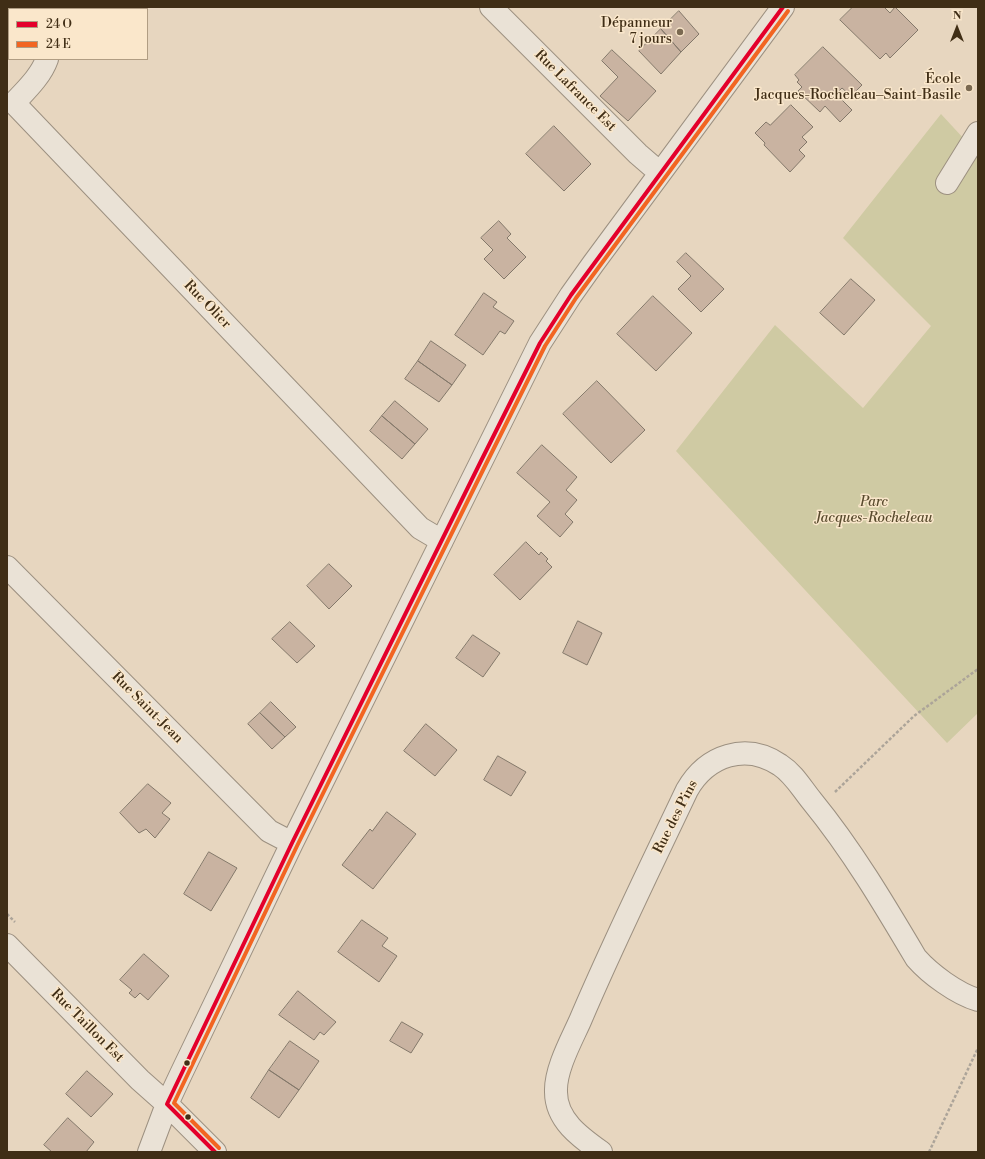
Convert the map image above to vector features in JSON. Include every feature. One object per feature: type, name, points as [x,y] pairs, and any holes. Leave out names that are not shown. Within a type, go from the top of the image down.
[{"type":"street","name":"Rue Lafrance Est","points":[[491,7],[638,154],[660,173]]},
{"type":"street","points":[[149,1152],[168,1104],[292,843],[540,343],[571,295],[783,7]]},
{"type":"street","name":"Rue Olier","points":[[46,60],[43,69],[36,79],[11,107],[420,528],[442,541]]},
{"type":"street","points":[[947,184],[978,133]]},
{"type":"street","name":"Rue Saint-Jean","points":[[7,567],[269,831],[292,843]]},
{"type":"street","name":"Rue des Pins","points":[[601,1152],[575,1131],[563,1118],[559,1110],[556,1093],[557,1075],[588,1001],[687,790],[704,768],[719,759],[746,753],[772,760],[787,770],[838,835],[874,887],[916,958],[933,974],[970,997],[978,1000]]},
{"type":"street","name":"Rue Taillon Est","points":[[7,945],[140,1080],[168,1104],[215,1152]]},
{"type":"path","points":[[835,792],[914,716],[978,669]]},
{"type":"path","points":[[930,1152],[978,1048]]},
{"type":"green space","name":"Parc Jacques-Rocheleau","points":[[941,114],[978,154],[978,713],[947,743],[676,451],[775,325],[863,408],[931,326],[843,238]]},
{"type":"building","points":[[853,7],[884,7],[890,13],[895,7],[918,30],[890,58],[886,53],[880,59],[840,20]]},
{"type":"building","name":"Dépanneur 7 jours","points":[[679,11],[699,34],[681,52],[661,29]]},
{"type":"building","points":[[661,29],[681,52],[661,74],[639,51]]},
{"type":"building","points":[[823,47],[862,85],[851,96],[842,88],[836,94],[852,110],[840,122],[825,106],[820,112],[798,91],[802,87],[797,82],[799,80],[795,75]]},
{"type":"building","points":[[612,50],[656,91],[628,121],[600,96],[618,77],[602,61]]},
{"type":"building","points":[[791,105],[813,127],[802,137],[807,142],[799,150],[805,156],[790,172],[764,145],[765,143],[755,133],[766,122],[770,125]]},
{"type":"building","points":[[554,126],[591,164],[564,191],[526,154]]},
{"type":"building","points":[[499,221],[511,234],[507,238],[526,257],[504,279],[484,259],[493,250],[481,238]]},
{"type":"building","points":[[686,253],[724,289],[701,312],[678,289],[691,276],[677,262]]},
{"type":"building","points":[[851,279],[875,300],[844,335],[820,313]]},
{"type":"building","points":[[484,293],[497,302],[493,307],[514,321],[505,334],[500,331],[483,355],[455,335]]},
{"type":"building","points":[[653,296],[692,333],[656,371],[617,334]]},
{"type":"building","points":[[431,341],[466,365],[452,385],[418,361]]},
{"type":"building","points":[[418,361],[452,385],[439,402],[405,379]]},
{"type":"building","points":[[597,381],[645,430],[611,463],[563,414]]},
{"type":"building","points":[[395,401],[428,429],[415,444],[382,416]]},
{"type":"building","points":[[382,416],[415,444],[402,459],[370,431]]},
{"type":"building","points":[[542,445],[577,477],[566,490],[577,500],[565,514],[573,522],[560,537],[537,516],[550,502],[517,473]]},
{"type":"building","points":[[526,542],[539,555],[541,552],[548,559],[546,561],[552,567],[520,600],[494,575]]},
{"type":"building","points":[[329,564],[352,586],[329,609],[307,586]]},
{"type":"building","points":[[578,621],[602,633],[587,665],[563,653]]},
{"type":"building","points":[[290,622],[315,646],[297,663],[272,639]]},
{"type":"building","points":[[473,635],[500,653],[483,677],[456,658]]},
{"type":"building","points":[[271,702],[296,727],[285,737],[260,713]]},
{"type":"building","points":[[260,713],[285,737],[272,749],[248,724]]},
{"type":"building","points":[[426,724],[457,750],[435,776],[404,751]]},
{"type":"building","points":[[498,756],[526,772],[511,796],[484,780]]},
{"type":"building","points":[[148,784],[171,803],[162,813],[170,819],[155,838],[146,829],[139,833],[120,813]]},
{"type":"building","points":[[387,812],[416,834],[373,889],[342,865],[370,829],[372,831]]},
{"type":"building","points":[[209,852],[237,868],[211,911],[184,894]]},
{"type":"building","points":[[362,920],[388,938],[382,946],[397,956],[379,982],[338,952]]},
{"type":"building","points":[[144,954],[169,976],[148,1000],[140,993],[135,998],[129,993],[132,990],[120,980]]},
{"type":"building","points":[[298,991],[336,1022],[324,1035],[320,1032],[314,1040],[279,1015]]},
{"type":"building","points":[[402,1022],[423,1034],[411,1053],[390,1041]]},
{"type":"building","points":[[290,1041],[319,1061],[299,1090],[269,1070]]},
{"type":"building","points":[[269,1070],[299,1090],[279,1118],[251,1098]]},
{"type":"building","points":[[87,1071],[113,1094],[91,1117],[66,1094]]},
{"type":"building","points":[[68,1118],[94,1142],[86,1152],[52,1152],[44,1145]]},
{"type":"transit line","points":[[215,1152],[167,1104],[292,843],[480,463],[540,343],[571,295],[783,7]]},
{"type":"transit line","points":[[219,1148],[174,1103],[297,846],[545,346],[576,298],[788,11]]},
{"type":"place","name":"Dépanneur 7 jours","points":[[680,32]]},
{"type":"place","name":"École Jacques-Rocheleau–Saint-Basile","points":[[969,88]]}]
